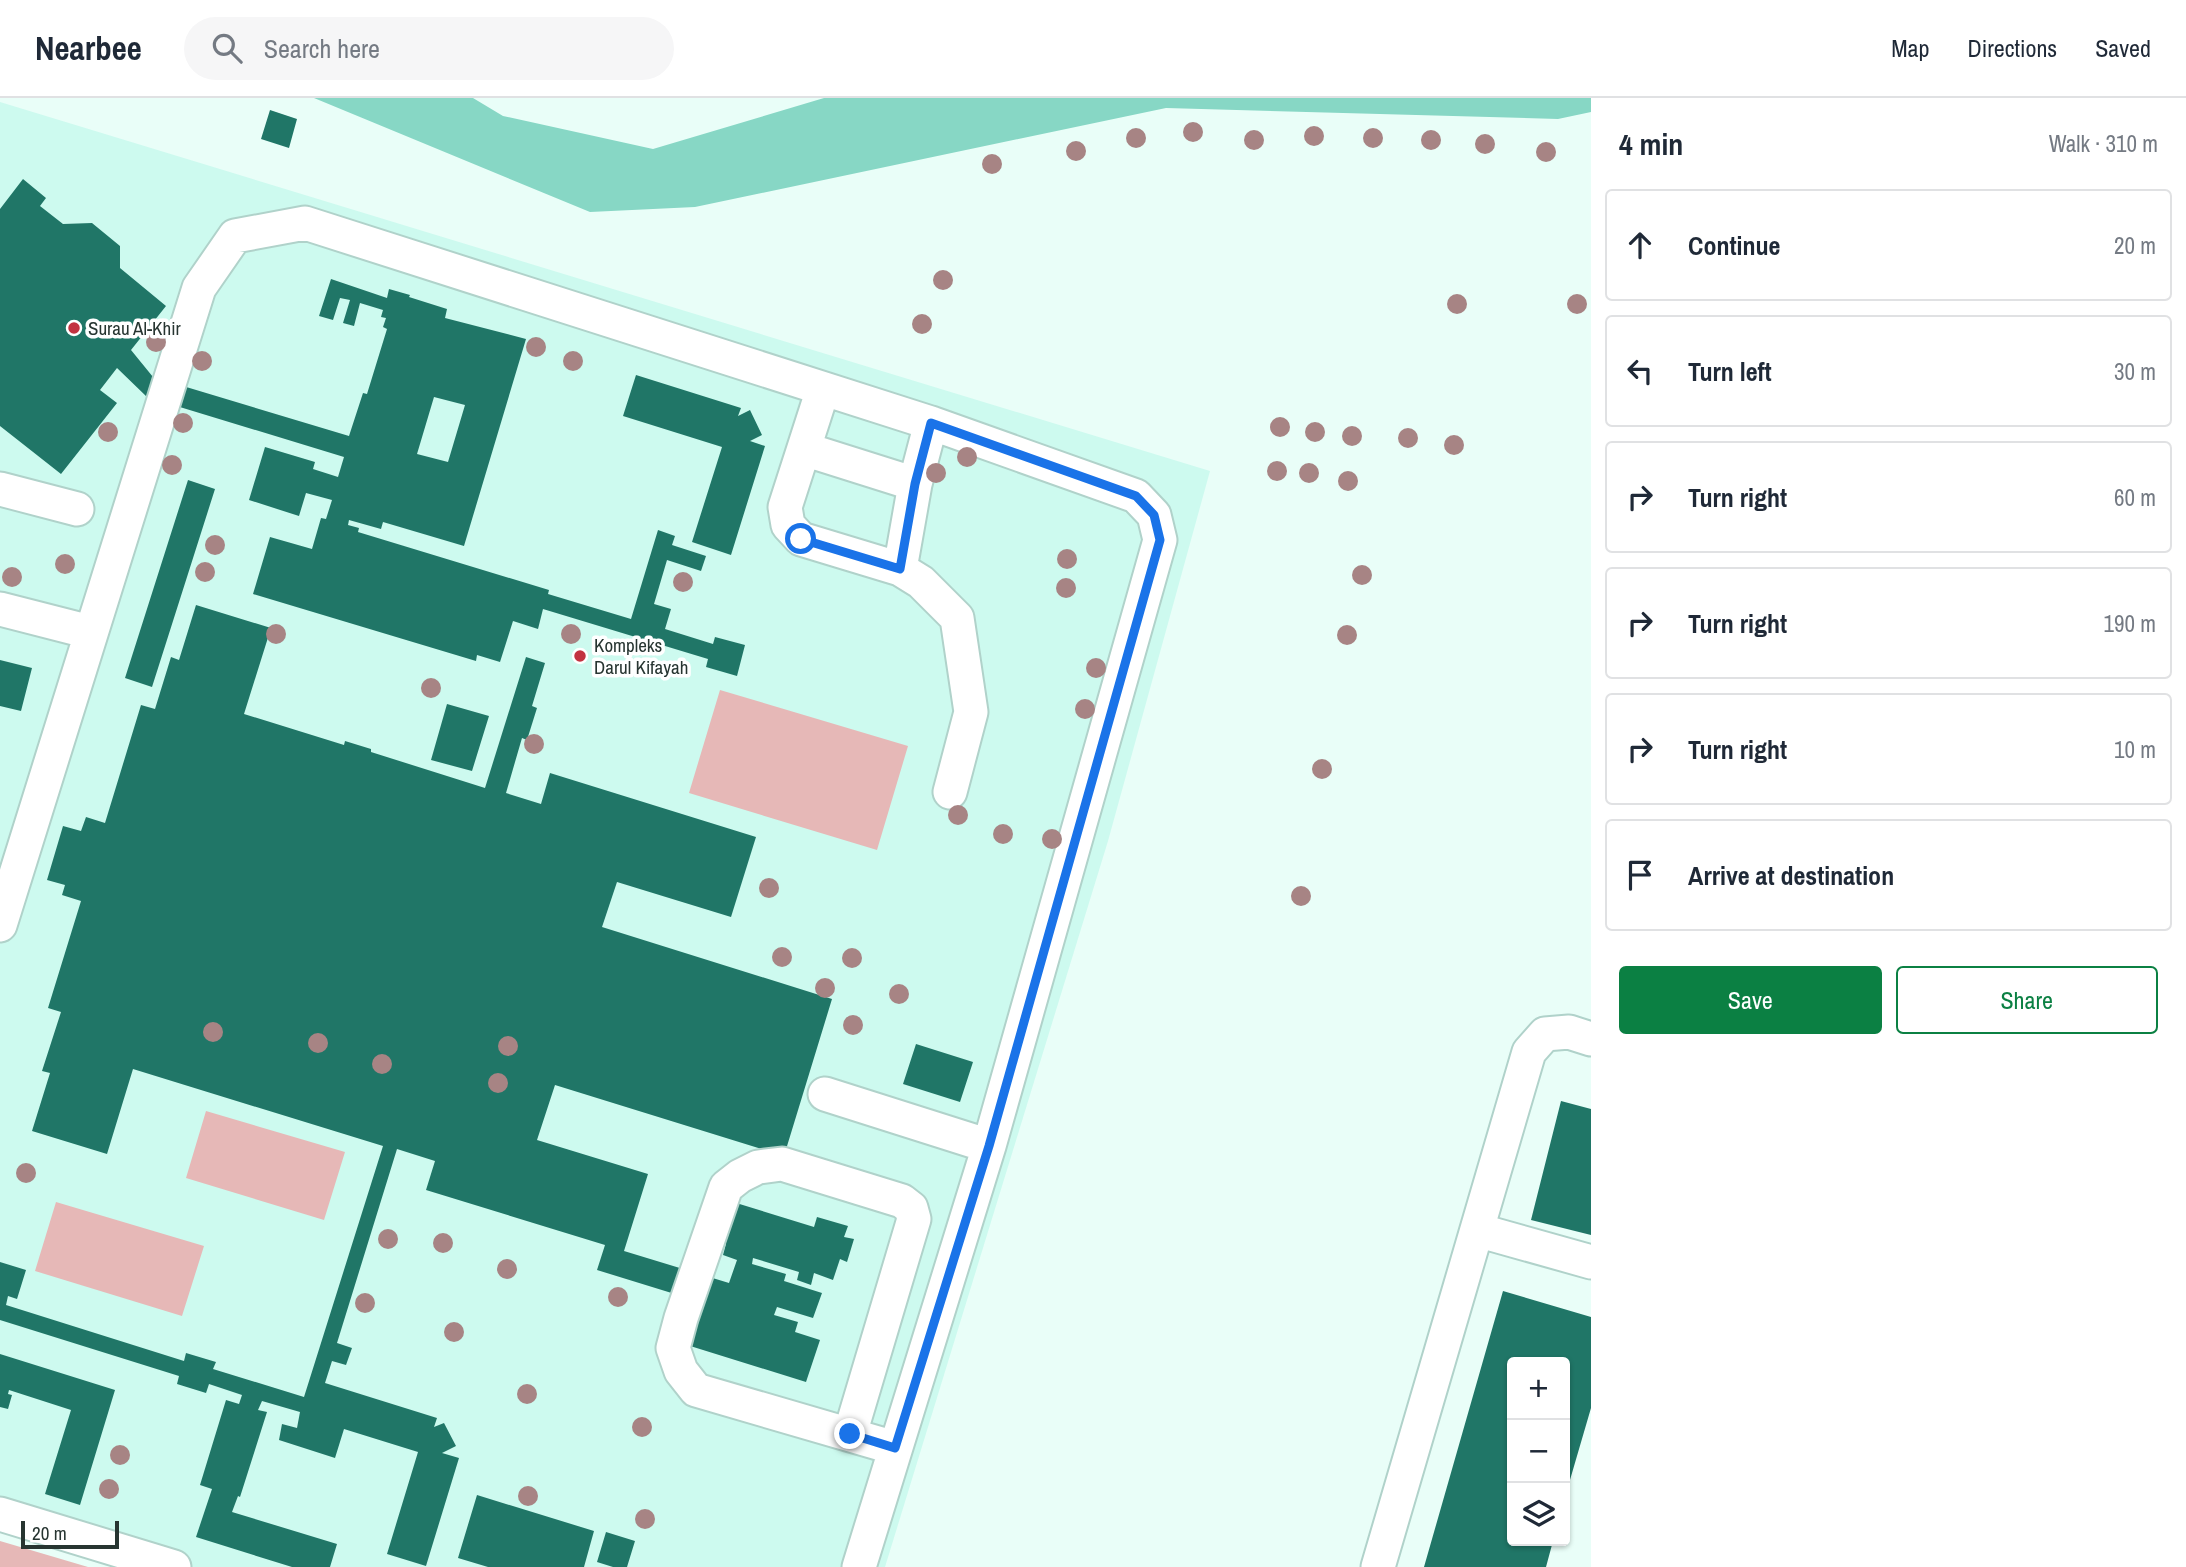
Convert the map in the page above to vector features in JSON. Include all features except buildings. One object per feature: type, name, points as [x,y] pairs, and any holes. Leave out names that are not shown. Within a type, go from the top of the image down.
[{"type":"lane","points":[[0,925],[199,288],[234,236],[305,223],[931,423],[1136,496],[1154,515],[1160,540],[989,1146],[859,1567]]},
{"type":"lane","points":[[823,389],[785,507],[788,525],[801,539],[900,569],[921,582],[957,618],[971,712],[950,792]]},
{"type":"lane","points":[[900,569],[915,484],[931,423]]},
{"type":"lane","points":[[804,449],[915,484]]},
{"type":"lane","points":[[0,489],[77,509]]},
{"type":"lane","points":[[0,609],[90,632]]},
{"type":"lane","points":[[1378,1567],[1529,1052],[1545,1034],[1569,1032],[1591,1039]]},
{"type":"lane","points":[[825,1094],[989,1146]]},
{"type":"lane","points":[[850,1434],[914,1219],[911,1208],[902,1201],[782,1164],[758,1167],[726,1187],[673,1348],[681,1371],[696,1390],[895,1448]]},
{"type":"lane","points":[[1477,1230],[1591,1262]]},
{"type":"lane","points":[[0,1514],[174,1567]]},
{"type":"shaded area","points":[[314,98],[473,98],[503,116],[653,149],[824,98],[1591,98],[1591,112],[1558,119],[1166,108],[695,207],[590,212]]},
{"type":"shaded area","name":"Kompleks Darul Kifayah","points":[[0,102],[1210,471],[1108,841],[885,1567],[131,1567],[0,1527]]},
{"type":"shaded area","points":[[720,690],[908,746],[877,850],[689,793]]},
{"type":"shaded area","points":[[206,1111],[345,1152],[324,1220],[186,1178]]},
{"type":"shaded area","points":[[56,1202],[204,1246],[182,1316],[35,1271]]},
{"type":"shaded area","points":[[0,1541],[88,1567],[0,1567]]},
{"type":"place","name":"Surau Al-Khir","points":[[74,328]]},
{"type":"place","name":"Kompleks Darul Kifayah","points":[[580,656]]},
{"type":"route","points":[[801,539],[900,569],[915,484],[931,423],[1136,496],[1154,515],[1160,540],[989,1146],[895,1448],[850,1434]]}]
